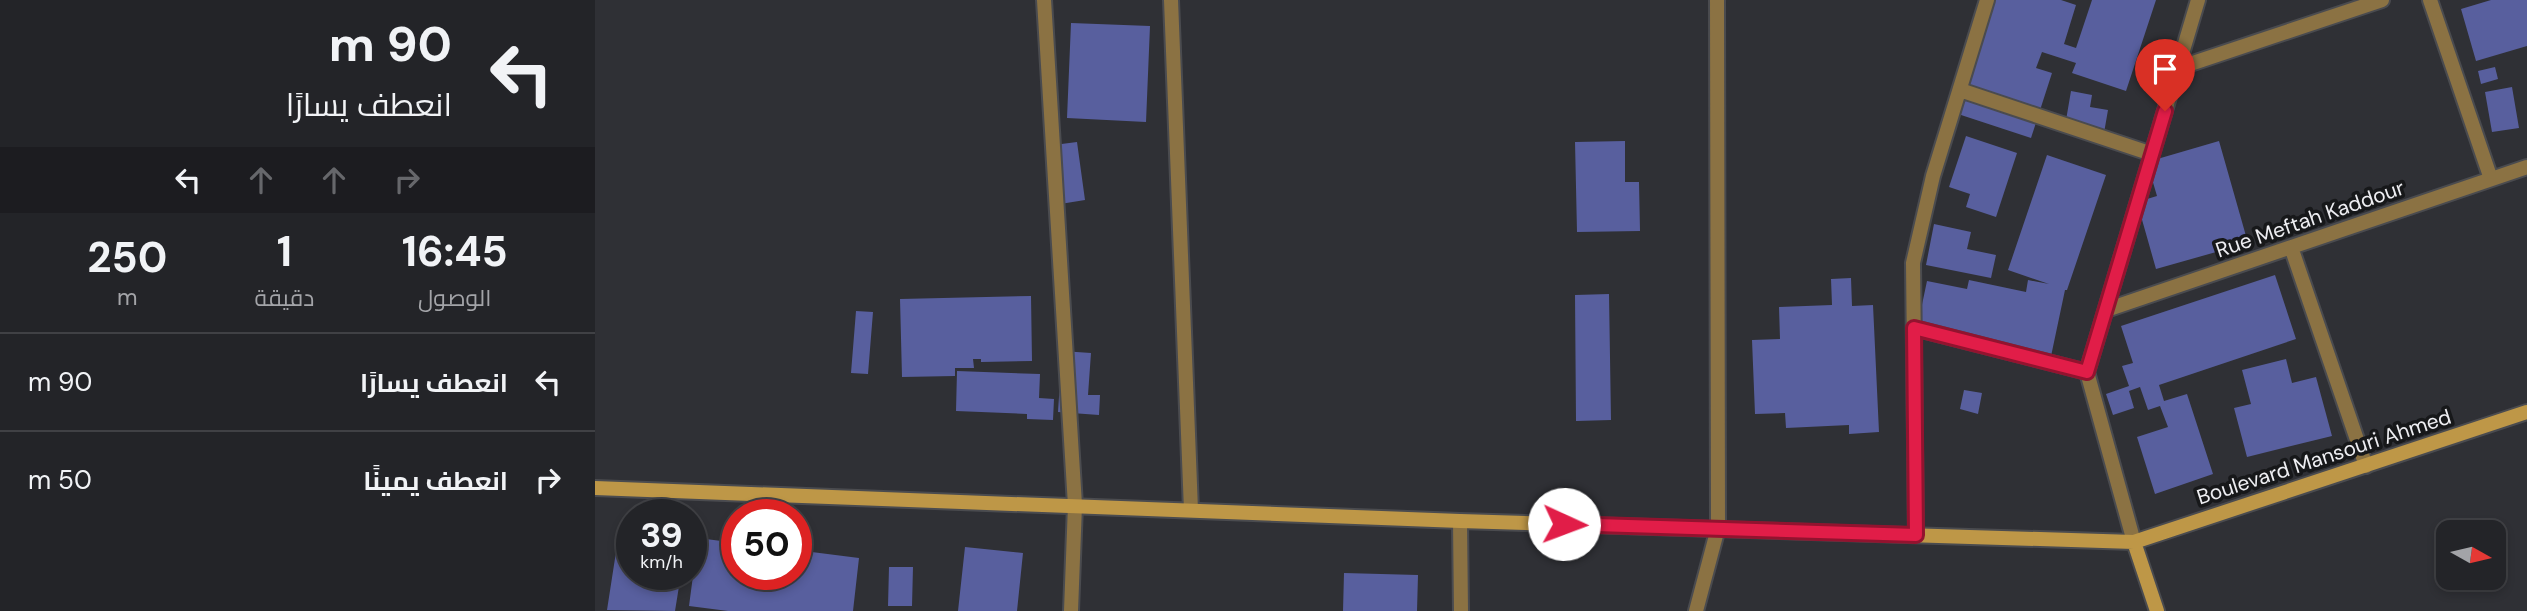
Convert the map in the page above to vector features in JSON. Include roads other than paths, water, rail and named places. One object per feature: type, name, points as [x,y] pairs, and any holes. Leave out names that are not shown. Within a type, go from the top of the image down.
[{"type":"main road","name":"Boulevard Mansouri Ahmed","points":[[595,488],[1460,521],[2134,542],[2527,412]]},
{"type":"main road","points":[[2134,542],[2157,611]]},
{"type":"street","points":[[1044,0],[1075,505],[1071,611]]},
{"type":"street","points":[[1171,0],[1191,510]]},
{"type":"street","points":[[1696,611],[1718,528],[1717,0]]},
{"type":"street","points":[[1916,535],[1913,262],[1933,176],[1987,0]]},
{"type":"street","points":[[2134,542],[2087,372],[2198,0]]},
{"type":"street","points":[[2178,68],[2382,0]]},
{"type":"street","points":[[2430,0],[2491,179]]},
{"type":"street","points":[[1960,90],[2152,154]]},
{"type":"street","name":"Rue Meftah Kaddour","points":[[2106,310],[2527,167]]},
{"type":"street","points":[[2291,247],[2366,466]]},
{"type":"street","points":[[1914,328],[2087,372]]},
{"type":"street","points":[[1460,521],[1461,611]]}]
